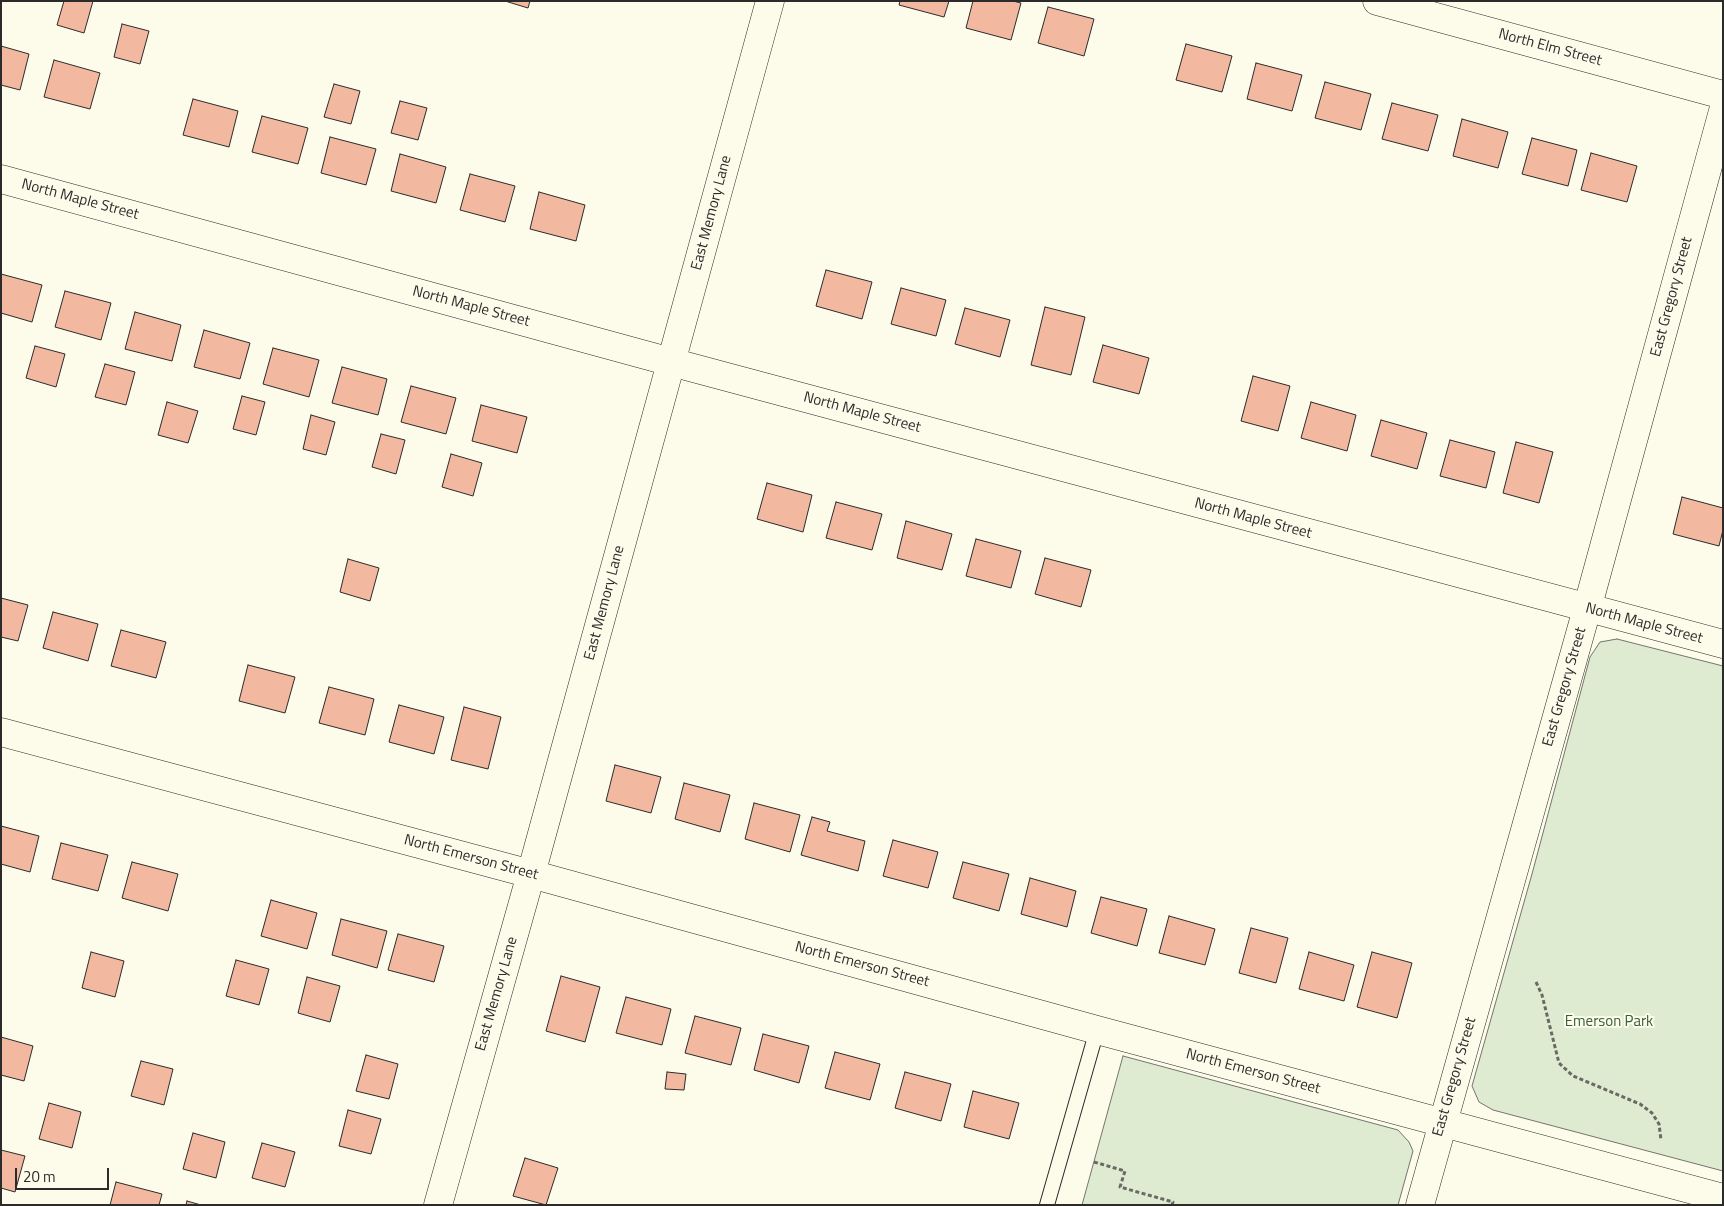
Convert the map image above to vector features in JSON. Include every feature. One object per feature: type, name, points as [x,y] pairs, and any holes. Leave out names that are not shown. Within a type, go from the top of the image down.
[{"type":"street","name":"East Memory Lane","points":[[438,1205],[531,874],[770,1]]},
{"type":"street","name":"North Elm Street","points":[[1377,1],[1723,95]]},
{"type":"street","name":"East Gregory Street","points":[[1420,1205],[1587,609],[1723,111]]},
{"type":"street","name":"North Maple Street","points":[[1,179],[671,362],[1723,644]]},
{"type":"street","name":"North Emerson Street","points":[[1,732],[1723,1198]]},
{"type":"lane","points":[[1048,1205],[1097,1030]]},
{"type":"path","points":[[1536,982],[1542,995],[1559,1063],[1573,1076],[1640,1104],[1652,1113],[1659,1124],[1661,1140]]},
{"type":"path","points":[[1094,1162],[1125,1171],[1120,1187],[1173,1202],[1172,1205]]},
{"type":"green space","name":"Emerson Park","points":[[1617,639],[1723,666],[1723,1171],[1493,1110],[1479,1102],[1472,1086],[1532,874],[1590,657],[1600,642]]},
{"type":"green space","points":[[1123,1056],[1398,1130],[1409,1142],[1413,1151],[1398,1205],[1082,1205]]},
{"type":"building","points":[[64,1],[93,1],[84,33],[57,25]]},
{"type":"building","points":[[505,1],[530,1],[528,8]]},
{"type":"building","points":[[900,1],[949,1],[944,17],[899,5]]},
{"type":"building","points":[[973,1],[1013,1],[1021,3],[1011,40],[966,28]]},
{"type":"building","points":[[1048,7],[1094,19],[1084,56],[1038,43]]},
{"type":"building","points":[[122,24],[149,31],[140,64],[114,57]]},
{"type":"building","points":[[1186,44],[1232,56],[1222,92],[1176,80]]},
{"type":"building","points":[[1,46],[29,54],[20,90],[1,85]]},
{"type":"building","points":[[54,60],[100,73],[90,109],[44,97]]},
{"type":"building","points":[[1256,63],[1302,75],[1292,111],[1247,99]]},
{"type":"building","points":[[1325,82],[1371,94],[1361,130],[1315,118]]},
{"type":"building","points":[[334,84],[360,91],[351,124],[324,117]]},
{"type":"building","points":[[193,99],[238,111],[229,147],[183,135]]},
{"type":"building","points":[[400,101],[427,108],[418,140],[391,133]]},
{"type":"building","points":[[1392,103],[1438,115],[1428,151],[1382,139]]},
{"type":"building","points":[[262,116],[308,128],[298,164],[252,152]]},
{"type":"building","points":[[1462,119],[1508,132],[1498,168],[1453,156]]},
{"type":"building","points":[[330,137],[376,149],[366,185],[321,173]]},
{"type":"building","points":[[1532,138],[1577,150],[1568,186],[1522,174]]},
{"type":"building","points":[[1591,153],[1637,166],[1627,202],[1581,190]]},
{"type":"building","points":[[400,154],[446,167],[436,203],[391,191]]},
{"type":"building","points":[[470,174],[515,186],[505,222],[460,210]]},
{"type":"building","points":[[539,192],[585,205],[576,241],[530,229]]},
{"type":"building","points":[[826,270],[872,282],[862,319],[816,306]]},
{"type":"building","points":[[1,274],[42,285],[32,322],[1,313]]},
{"type":"building","points":[[901,288],[946,300],[936,336],[891,324]]},
{"type":"building","points":[[65,291],[111,303],[101,340],[55,327]]},
{"type":"building","points":[[1045,307],[1085,317],[1071,375],[1031,365]]},
{"type":"building","points":[[965,308],[1010,320],[1000,357],[955,344]]},
{"type":"building","points":[[135,312],[181,325],[172,361],[125,349]]},
{"type":"building","points":[[204,330],[250,343],[240,379],[194,367]]},
{"type":"building","points":[[1103,345],[1149,358],[1139,394],[1093,382]]},
{"type":"building","points":[[35,346],[65,354],[56,387],[26,378]]},
{"type":"building","points":[[273,348],[319,360],[309,397],[263,384]]},
{"type":"building","points":[[105,364],[135,372],[126,405],[95,397]]},
{"type":"building","points":[[342,367],[387,379],[378,415],[332,403]]},
{"type":"building","points":[[1253,376],[1290,386],[1278,431],[1241,421]]},
{"type":"building","points":[[411,386],[456,398],[446,434],[401,422]]},
{"type":"building","points":[[242,396],[265,402],[256,435],[233,429]]},
{"type":"building","points":[[167,402],[198,411],[188,443],[158,435]]},
{"type":"building","points":[[1311,402],[1356,415],[1347,451],[1301,438]]},
{"type":"building","points":[[481,405],[527,417],[517,453],[472,441]]},
{"type":"building","points":[[311,415],[335,422],[326,455],[303,449]]},
{"type":"building","points":[[1381,420],[1427,433],[1417,469],[1371,456]]},
{"type":"building","points":[[381,434],[405,440],[396,474],[372,467]]},
{"type":"building","points":[[1450,440],[1495,452],[1486,488],[1440,476]]},
{"type":"building","points":[[1516,442],[1553,452],[1539,503],[1503,493]]},
{"type":"building","points":[[451,454],[482,463],[473,496],[442,487]]},
{"type":"building","points":[[767,483],[812,495],[803,532],[757,519]]},
{"type":"building","points":[[1682,497],[1723,508],[1723,530],[1719,546],[1673,534]]},
{"type":"building","points":[[836,502],[882,514],[872,550],[826,538]]},
{"type":"building","points":[[906,521],[952,534],[942,570],[897,558]]},
{"type":"building","points":[[976,539],[1021,551],[1011,588],[966,576]]},
{"type":"building","points":[[1045,558],[1091,570],[1081,607],[1035,594]]},
{"type":"building","points":[[348,559],[379,568],[370,601],[340,592]]},
{"type":"building","points":[[1,598],[28,605],[18,641],[1,637]]},
{"type":"building","points":[[53,612],[98,624],[88,661],[43,648]]},
{"type":"building","points":[[121,630],[166,642],[156,678],[111,666]]},
{"type":"building","points":[[248,665],[295,677],[285,713],[239,701]]},
{"type":"building","points":[[329,687],[374,699],[365,735],[319,723]]},
{"type":"building","points":[[399,705],[444,717],[434,754],[389,742]]},
{"type":"building","points":[[464,707],[501,717],[488,769],[451,760]]},
{"type":"building","points":[[615,765],[661,777],[651,813],[606,801]]},
{"type":"building","points":[[684,783],[730,795],[720,832],[675,819]]},
{"type":"building","points":[[754,803],[800,815],[790,852],[745,839]]},
{"type":"building","points":[[812,817],[830,822],[827,831],[865,841],[858,871],[801,855]]},
{"type":"building","points":[[1,826],[39,836],[30,872],[1,864]]},
{"type":"building","points":[[893,840],[938,852],[928,888],[883,876]]},
{"type":"building","points":[[61,843],[108,855],[98,891],[52,879]]},
{"type":"building","points":[[132,862],[178,874],[168,911],[122,898]]},
{"type":"building","points":[[963,862],[1009,874],[999,911],[953,898]]},
{"type":"building","points":[[1030,878],[1076,891],[1067,927],[1021,914]]},
{"type":"building","points":[[1101,897],[1147,909],[1137,946],[1091,933]]},
{"type":"building","points":[[271,900],[317,913],[307,949],[261,936]]},
{"type":"building","points":[[1169,916],[1215,929],[1205,965],[1159,953]]},
{"type":"building","points":[[341,919],[387,931],[377,968],[332,955]]},
{"type":"building","points":[[1251,928],[1288,938],[1276,983],[1239,973]]},
{"type":"building","points":[[398,934],[444,946],[434,982],[388,970]]},
{"type":"building","points":[[91,952],[124,961],[115,997],[82,988]]},
{"type":"building","points":[[1309,952],[1354,965],[1344,1001],[1299,989]]},
{"type":"building","points":[[1372,952],[1412,963],[1397,1018],[1357,1007]]},
{"type":"building","points":[[236,960],[269,969],[259,1005],[226,996]]},
{"type":"building","points":[[561,976],[600,987],[585,1042],[546,1031]]},
{"type":"building","points":[[307,977],[340,986],[330,1022],[298,1013]]},
{"type":"building","points":[[626,997],[671,1009],[662,1045],[616,1033]]},
{"type":"building","points":[[695,1016],[741,1028],[731,1065],[685,1053]]},
{"type":"building","points":[[763,1034],[809,1046],[799,1083],[754,1070]]},
{"type":"building","points":[[1,1037],[33,1046],[24,1081],[1,1075]]},
{"type":"building","points":[[835,1052],[880,1064],[870,1100],[825,1088]]},
{"type":"building","points":[[366,1055],[398,1064],[389,1099],[356,1091]]},
{"type":"building","points":[[141,1061],[173,1069],[164,1105],[131,1096]]},
{"type":"building","points":[[667,1072],[686,1074],[684,1090],[665,1089]]},
{"type":"building","points":[[905,1072],[951,1084],[941,1121],[895,1108]]},
{"type":"building","points":[[973,1091],[1019,1103],[1009,1139],[964,1127]]},
{"type":"building","points":[[49,1103],[81,1112],[72,1148],[39,1139]]},
{"type":"building","points":[[348,1110],[381,1119],[371,1154],[339,1146]]},
{"type":"building","points":[[193,1133],[225,1142],[216,1178],[183,1169]]},
{"type":"building","points":[[262,1143],[295,1152],[285,1187],[252,1178]]},
{"type":"building","points":[[1,1150],[25,1156],[15,1192],[1,1188]]},
{"type":"building","points":[[525,1158],[558,1168],[546,1205],[513,1196]]},
{"type":"building","points":[[116,1182],[162,1194],[159,1205],[110,1205]]},
{"type":"building","points":[[187,1201],[201,1205],[186,1205]]}]
